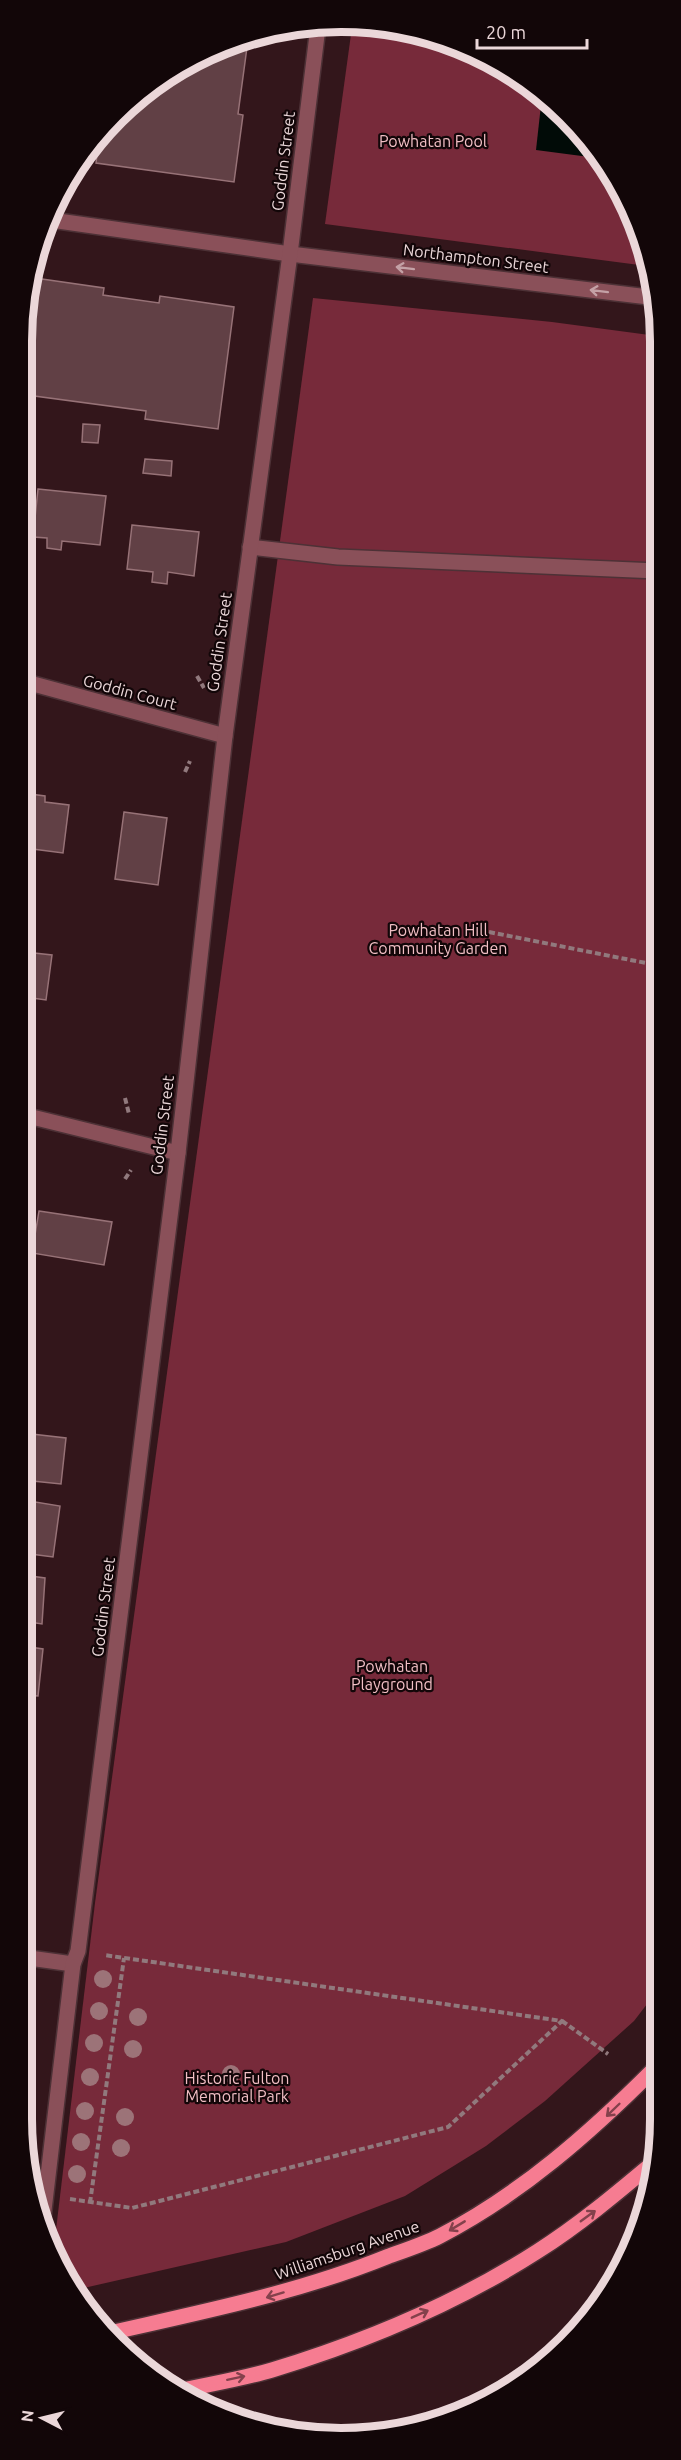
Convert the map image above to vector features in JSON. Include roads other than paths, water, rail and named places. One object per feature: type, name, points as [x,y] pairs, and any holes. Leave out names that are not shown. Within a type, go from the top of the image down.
[{"type":"main road","name":"Williamsburg Avenue","points":[[116,2332],[257,2300],[358,2269],[439,2236],[514,2193],[608,2115],[650,2073]]},
{"type":"main road","points":[[189,2389],[271,2370],[364,2338],[452,2299],[538,2251],[610,2199],[644,2179]]},
{"type":"street","name":"Goddin Street","points":[[44,2207],[178,1153],[225,736],[317,32]]},
{"type":"street","name":"Northampton Street","points":[[56,221],[290,254],[647,297]]},
{"type":"street","points":[[250,547],[338,557],[650,571]]},
{"type":"street","name":"Goddin Court","points":[[32,684],[225,736]]},
{"type":"street","points":[[32,1117],[178,1153]]},
{"type":"street","points":[[32,1957],[75,1957]]},
{"type":"park label","name":"Powhatan Pool","points":[[433,141]]},
{"type":"park label","name":"Powhatan Hill Community Garden","points":[[438,939]]},
{"type":"park label","name":"Powhatan Playground","points":[[392,1675]]},
{"type":"park label","name":"Historic Fulton Memorial Park","points":[[237,2087]]}]
